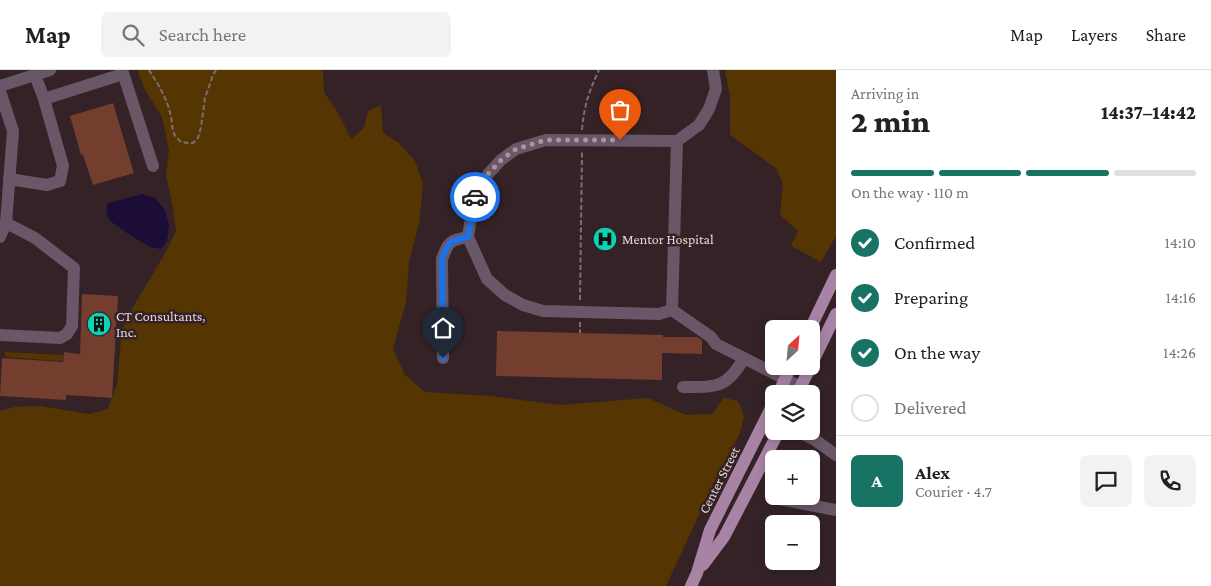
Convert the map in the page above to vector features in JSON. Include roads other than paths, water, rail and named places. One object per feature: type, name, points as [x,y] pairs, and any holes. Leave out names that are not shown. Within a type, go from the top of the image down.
[{"type":"main road","points":[[814,320],[836,275]]},
{"type":"main road","points":[[820,347],[836,314]]},
{"type":"main road","points":[[782,385],[787,375]]},
{"type":"main road","name":"Center Street","points":[[691,586],[697,573],[710,530],[765,428]]},
{"type":"main road","name":"Center Street","points":[[697,573],[724,537],[774,440]]},
{"type":"lane","points":[[0,86],[50,70]]},
{"type":"lane","points":[[672,310],[659,314],[543,312],[523,305],[506,295],[487,279],[468,237],[470,224],[476,196],[488,174],[501,160],[516,149],[546,140],[677,141],[699,125],[709,109],[716,89],[713,70]]},
{"type":"lane","points":[[44,99],[122,72],[153,166]]},
{"type":"lane","points":[[9,179],[47,185],[60,181],[63,166],[44,99],[35,75]]},
{"type":"lane","points":[[0,91],[13,131],[6,223],[0,236]]},
{"type":"lane","points":[[672,310],[677,141]]},
{"type":"lane","points":[[0,335],[60,338],[67,334],[72,326],[74,268],[35,238],[6,223]]},
{"type":"lane","points":[[443,358],[442,259],[447,246],[452,240],[468,237]]},
{"type":"lane","points":[[672,310],[711,337],[716,344],[785,379],[793,385]]},
{"type":"lane","points":[[683,386],[710,387],[719,385],[730,379],[737,372],[744,358]]},
{"type":"lane","points":[[815,440],[836,455]]},
{"type":"lane","points":[[810,505],[836,510]]},
{"type":"place","name":"Mentor Hospital","points":[[605,239]]},
{"type":"place","name":"CT Consultants, Inc.","points":[[99,324]]}]
